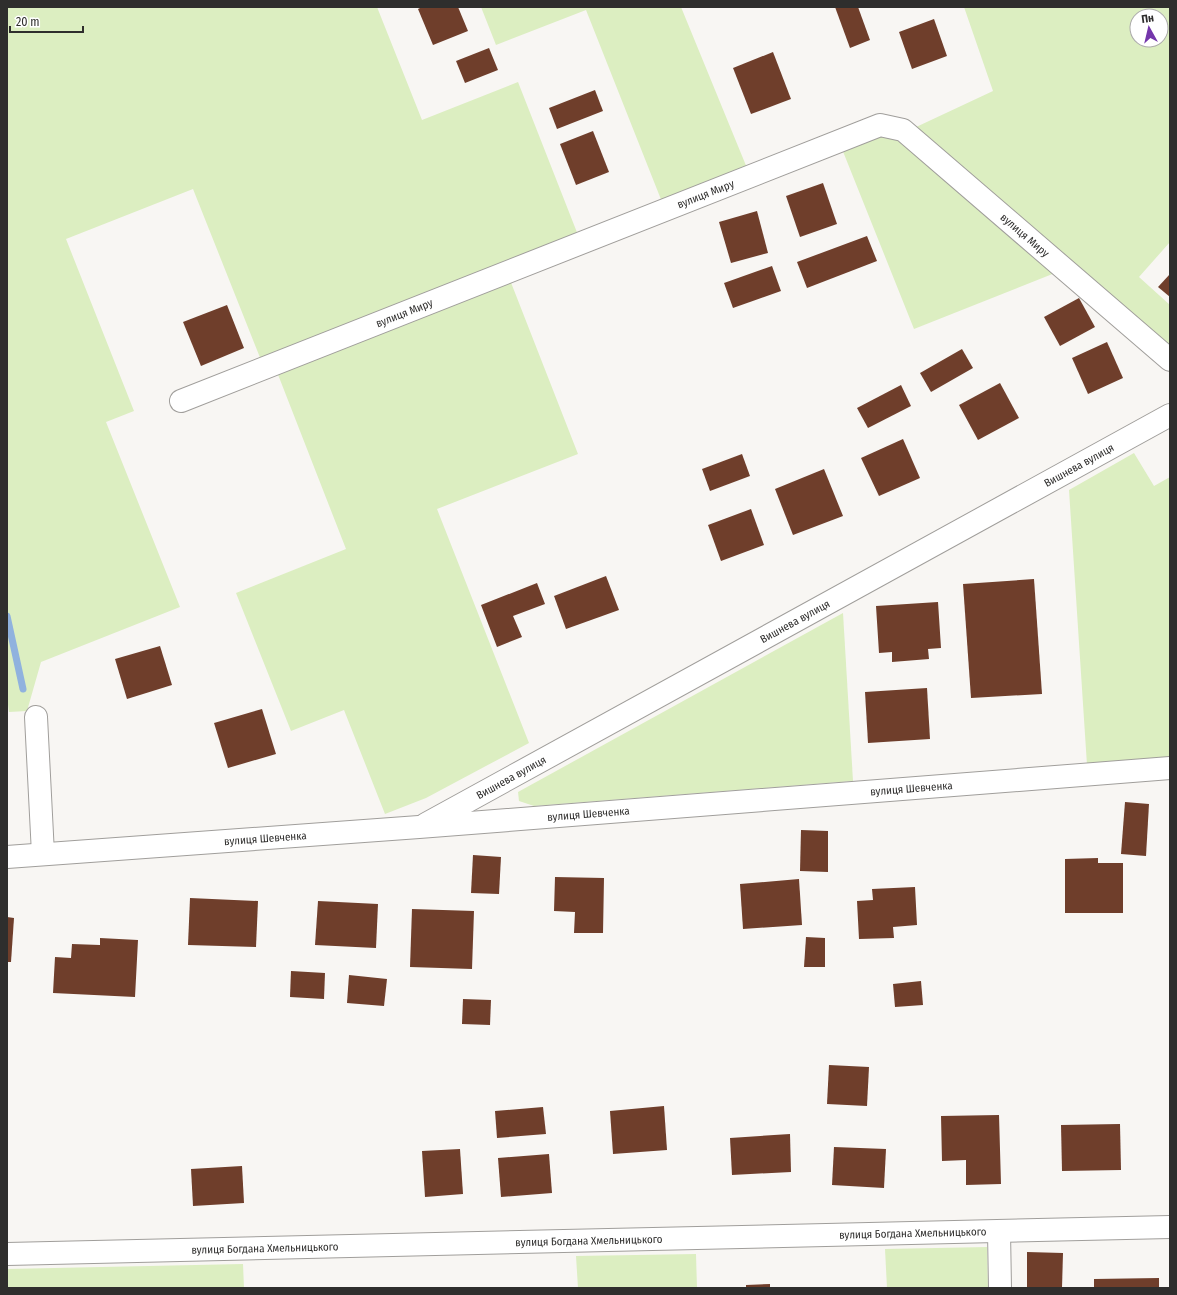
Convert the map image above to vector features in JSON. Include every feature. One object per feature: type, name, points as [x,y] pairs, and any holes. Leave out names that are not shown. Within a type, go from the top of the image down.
[{"type":"street","name":"вулиця Миру","points":[[181,401],[880,125],[903,130],[1170,360]]},
{"type":"street","name":"Вишнева вулиця","points":[[419,827],[1170,415]]},
{"type":"street","points":[[36,717],[43,854]]},
{"type":"street","name":"вулиця Шевченка","points":[[7,857],[419,827],[1170,768]]},
{"type":"street","name":"вулиця Богдана Хмельницького","points":[[7,1254],[1170,1227]]},
{"type":"street","points":[[999,1232],[1000,1288]]},
{"type":"green space","points":[[7,7],[377,7],[422,120],[518,82],[578,235],[261,360],[193,189],[66,239],[134,411],[106,422],[180,607],[41,662],[27,711],[9,712],[7,697]]},
{"type":"green space","points":[[481,7],[681,7],[747,168],[662,202],[586,10],[496,45]]},
{"type":"green space","points":[[964,7],[1170,7],[1170,242],[1139,277],[1170,305],[1170,349],[914,128],[993,91]]},
{"type":"green space","points":[[880,134],[899,138],[1055,273],[914,329],[842,149]]},
{"type":"green space","points":[[510,280],[578,454],[437,509],[529,743],[426,798],[385,814],[344,710],[291,731],[236,593],[346,549],[277,372]]},
{"type":"green space","points":[[1134,453],[1154,486],[1170,477],[1170,758],[1087,765],[1069,490]]},
{"type":"green space","points":[[843,613],[853,781],[534,806],[519,801],[518,792]]},
{"type":"green space","points":[[987,1247],[988,1288],[887,1288],[885,1249]]},
{"type":"green space","points":[[696,1254],[697,1288],[578,1288],[576,1256]]},
{"type":"green space","points":[[243,1264],[244,1288],[7,1288],[7,1269]]},
{"type":"building","points":[[422,7],[458,7],[468,31],[433,45],[418,9]]},
{"type":"building","points":[[835,7],[858,7],[870,40],[850,48]]},
{"type":"building","points":[[934,19],[947,56],[912,69],[899,32]]},
{"type":"building","points":[[489,48],[498,70],[465,83],[456,61]]},
{"type":"building","points":[[773,52],[791,99],[751,114],[733,68]]},
{"type":"building","points":[[595,90],[603,111],[557,129],[549,108]]},
{"type":"building","points":[[593,131],[609,172],[576,185],[560,144]]},
{"type":"building","points":[[823,183],[837,224],[800,237],[786,196]]},
{"type":"building","points":[[757,211],[768,253],[731,263],[719,222]]},
{"type":"building","points":[[867,236],[877,261],[807,288],[797,262]]},
{"type":"building","points":[[772,266],[781,291],[733,308],[724,283]]},
{"type":"building","points":[[1170,274],[1170,297],[1158,287]]},
{"type":"building","points":[[1079,298],[1095,327],[1060,346],[1044,317]]},
{"type":"building","points":[[227,305],[244,348],[201,366],[183,322]]},
{"type":"building","points":[[1107,342],[1123,378],[1088,394],[1072,358]]},
{"type":"building","points":[[962,349],[973,368],[931,392],[920,373]]},
{"type":"building","points":[[1000,383],[1019,418],[978,440],[959,405]]},
{"type":"building","points":[[901,385],[911,406],[868,428],[857,408]]},
{"type":"building","points":[[903,439],[920,478],[879,496],[861,458]]},
{"type":"building","points":[[742,454],[750,476],[710,491],[702,469]]},
{"type":"building","points":[[824,469],[843,516],[793,535],[775,489]]},
{"type":"building","points":[[751,509],[764,545],[721,561],[708,525]]},
{"type":"building","points":[[606,576],[619,610],[566,629],[554,596]]},
{"type":"building","points":[[1034,579],[1042,694],[971,698],[963,584]]},
{"type":"building","points":[[537,583],[545,604],[513,616],[522,637],[497,647],[481,605]]},
{"type":"building","points":[[938,602],[941,648],[928,649],[929,659],[892,662],[892,652],[879,653],[876,606]]},
{"type":"building","points":[[160,646],[172,685],[127,699],[115,659]]},
{"type":"building","points":[[927,688],[930,739],[868,743],[865,692]]},
{"type":"building","points":[[262,709],[276,754],[228,768],[214,723]]},
{"type":"building","points":[[1125,802],[1149,804],[1146,856],[1121,854]]},
{"type":"building","points":[[801,830],[828,831],[828,872],[800,871]]},
{"type":"building","points":[[473,855],[501,857],[499,894],[471,893]]},
{"type":"building","points":[[1098,858],[1098,863],[1123,863],[1123,913],[1065,913],[1065,859]]},
{"type":"building","points":[[555,877],[604,878],[603,933],[574,933],[575,912],[554,911]]},
{"type":"building","points":[[799,879],[802,925],[743,929],[740,884]]},
{"type":"building","points":[[915,887],[917,925],[893,927],[894,938],[859,939],[857,901],[873,900],[872,889]]},
{"type":"building","points":[[190,898],[258,901],[256,947],[188,945]]},
{"type":"building","points":[[318,901],[378,904],[376,948],[315,945]]},
{"type":"building","points":[[412,909],[474,911],[472,969],[410,967]]},
{"type":"building","points":[[7,917],[14,918],[11,962],[7,962]]},
{"type":"building","points":[[806,937],[825,938],[825,967],[804,967]]},
{"type":"building","points":[[100,938],[138,940],[135,997],[53,993],[55,957],[71,958],[72,944],[100,945]]},
{"type":"building","points":[[291,971],[325,973],[324,999],[290,997]]},
{"type":"building","points":[[349,975],[387,979],[384,1006],[347,1003]]},
{"type":"building","points":[[921,981],[923,1005],[895,1007],[893,984]]},
{"type":"building","points":[[463,999],[491,1000],[490,1025],[462,1024]]},
{"type":"building","points":[[829,1065],[869,1067],[867,1106],[827,1104]]},
{"type":"building","points":[[664,1106],[667,1150],[613,1154],[610,1111]]},
{"type":"building","points":[[543,1107],[546,1134],[497,1138],[495,1111]]},
{"type":"building","points":[[999,1115],[1001,1184],[966,1185],[966,1160],[942,1161],[941,1116]]},
{"type":"building","points":[[1120,1124],[1121,1170],[1062,1171],[1061,1125]]},
{"type":"building","points":[[790,1134],[791,1172],[732,1175],[730,1138]]},
{"type":"building","points":[[834,1147],[886,1149],[884,1188],[832,1185]]},
{"type":"building","points":[[460,1149],[463,1194],[425,1197],[422,1151]]},
{"type":"building","points":[[549,1154],[552,1193],[501,1197],[498,1158]]},
{"type":"building","points":[[242,1166],[244,1203],[193,1206],[191,1169]]},
{"type":"building","points":[[1027,1252],[1063,1253],[1062,1288],[1027,1288]]},
{"type":"building","points":[[1159,1278],[1159,1288],[1094,1288],[1094,1279]]},
{"type":"building","points":[[770,1284],[770,1288],[746,1288],[746,1285]]},
{"type":"waterway","points":[[7,616],[23,689]]}]
